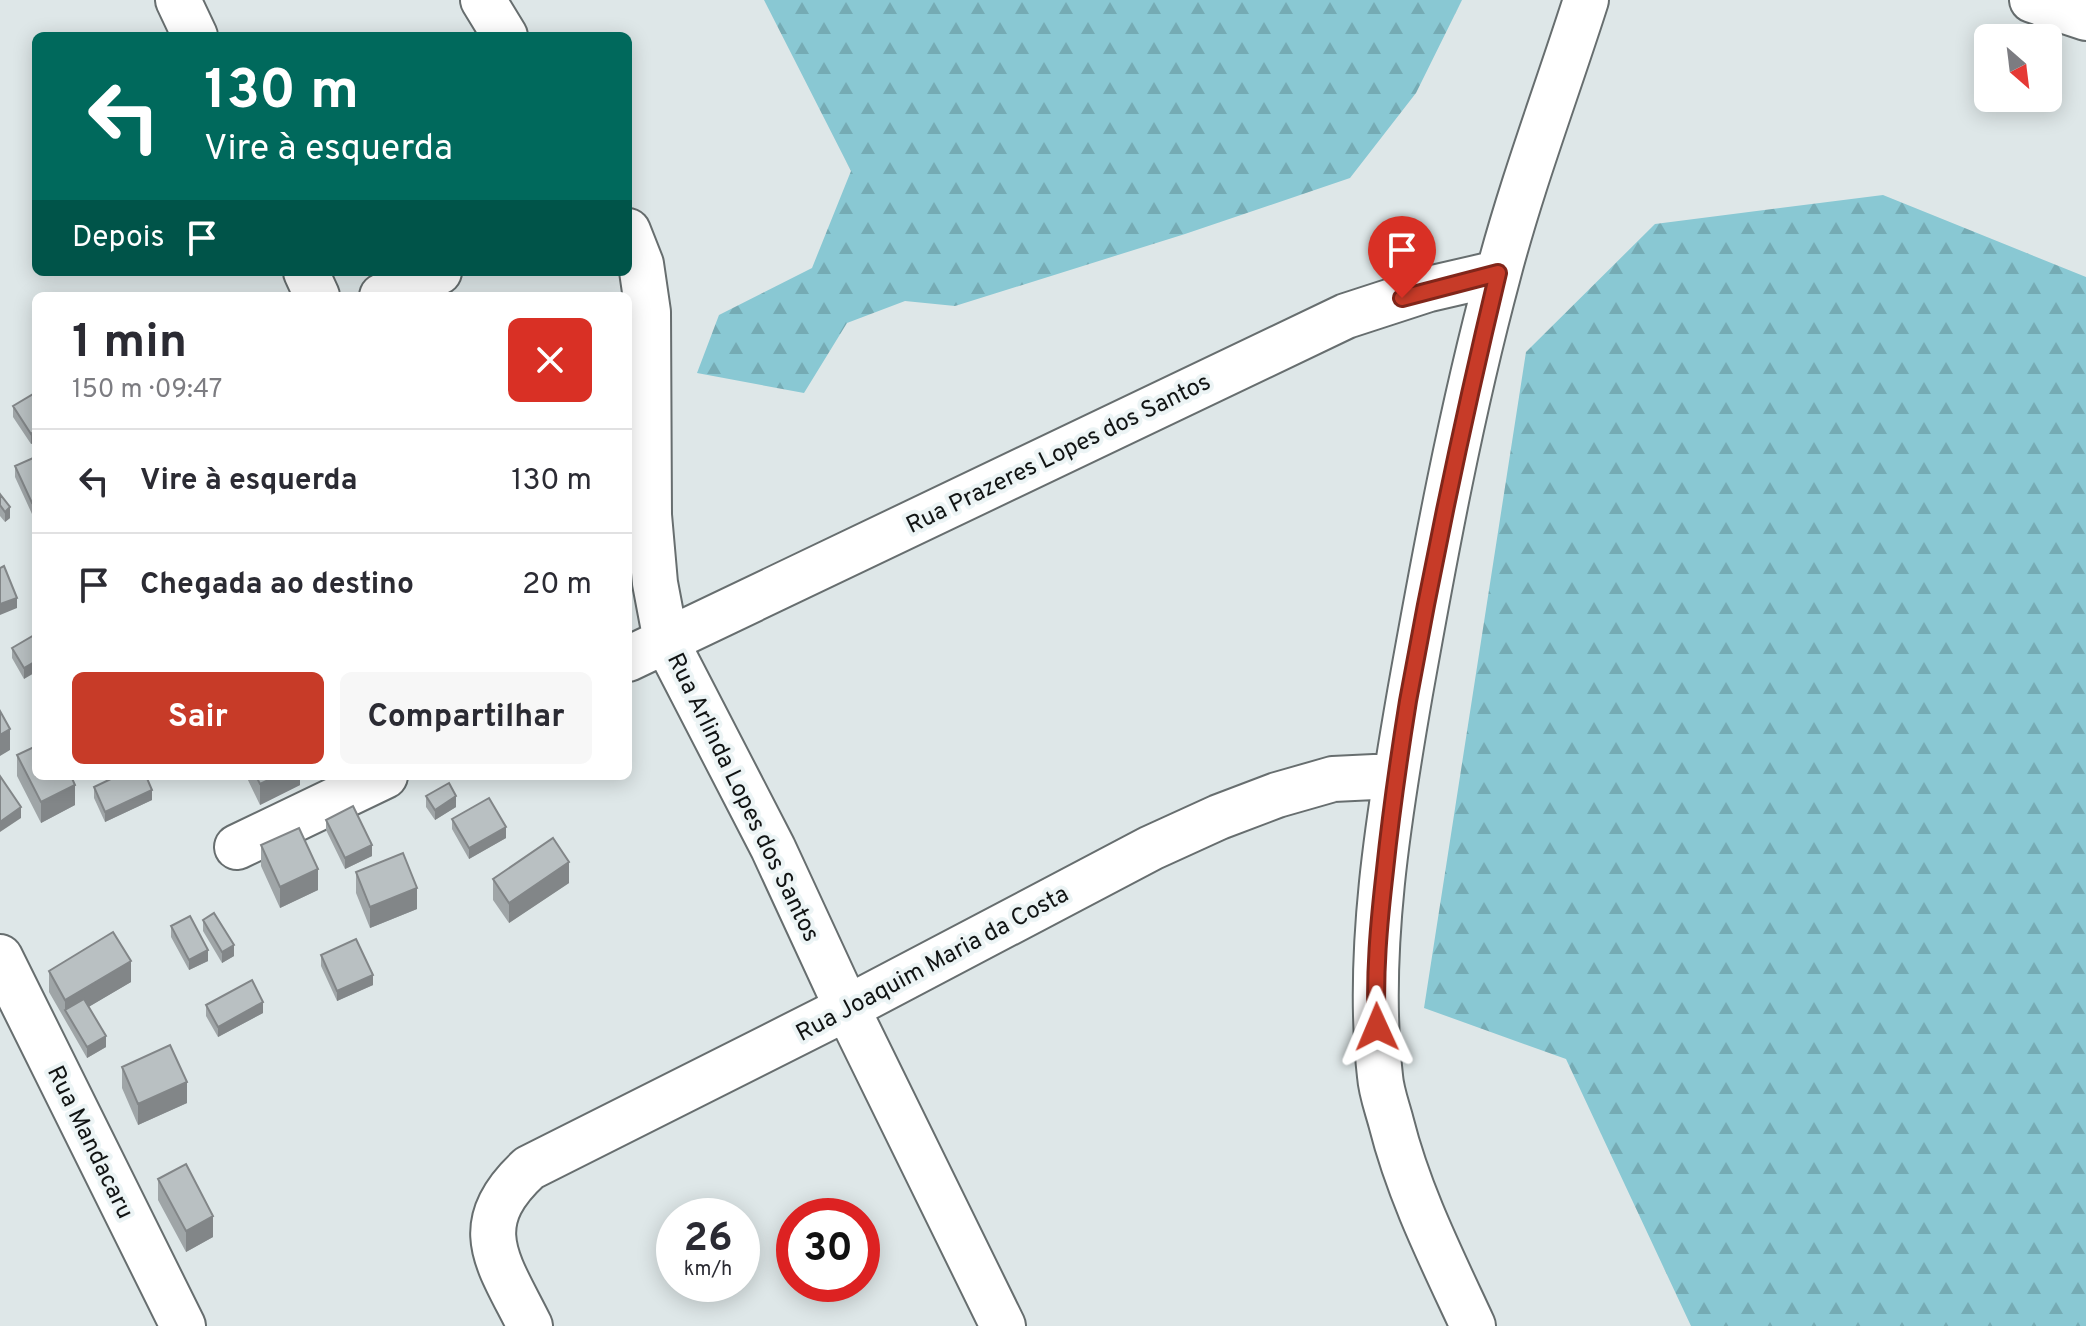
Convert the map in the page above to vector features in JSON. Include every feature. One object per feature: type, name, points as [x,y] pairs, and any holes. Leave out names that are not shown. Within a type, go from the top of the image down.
[{"type":"street","points":[[178,0],[193,32]]},
{"type":"street","points":[[483,0],[503,32]]},
{"type":"street","points":[[1473,1326],[1419,1210],[1380,1079],[1375,1001],[1381,909],[1395,776],[1433,561],[1462,422],[1498,273],[1586,0]]},
{"type":"street","points":[[2032,0],[2086,18]]},
{"type":"street","name":"Rua Arlinda Lopes dos Santos","points":[[632,241],[641,264],[648,312],[639,430],[655,583],[647,650],[773,848],[847,1008],[1003,1326]]},
{"type":"street","name":"Rua Prazeres Lopes dos Santos","points":[[647,650],[1346,316],[1429,289],[1498,273]]},
{"type":"street","points":[[392,292],[430,276]]},
{"type":"street","name":"Rua Joaquim Maria da Costa","points":[[530,1326],[495,1255],[492,1231],[496,1208],[510,1185],[529,1168],[847,1008],[1151,848],[1219,817],[1277,795],[1333,779],[1395,776]]},
{"type":"street","points":[[237,847],[377,780]]},
{"type":"street","name":"Rua Mandacaru","points":[[0,957],[183,1326]]},
{"type":"green space","points":[[764,0],[1462,0],[1416,93],[1350,178],[1185,234],[955,306],[905,301],[847,323],[804,393],[697,373],[719,315],[812,268],[851,171]]},
{"type":"green space","points":[[1883,195],[2086,277],[2086,1326],[1691,1326],[1566,1059],[1424,1008],[1526,352],[1655,224]]},
{"type":"building","points":[[32,395],[31,434],[13,406]]},
{"type":"building","points":[[32,458],[32,503],[15,466]]},
{"type":"building","points":[[0,494],[10,507],[5,512],[0,505]]},
{"type":"building","points":[[4,566],[17,598],[0,604],[0,568]]},
{"type":"building","points":[[32,636],[32,663],[24,668],[12,648]]},
{"type":"building","points":[[0,711],[10,729],[0,735]]},
{"type":"building","points":[[32,748],[32,780],[73,780],[75,785],[41,802],[17,755]]},
{"type":"building","points":[[0,776],[21,807],[0,822]]},
{"type":"building","points":[[109,780],[148,780],[152,790],[105,812],[94,787]]},
{"type":"building","points":[[449,783],[456,796],[435,810],[426,796]]},
{"type":"building","points":[[489,798],[506,827],[469,848],[452,819]]},
{"type":"building","points":[[353,806],[372,845],[345,858],[326,820]]},
{"type":"building","points":[[299,828],[318,869],[280,887],[261,845]]},
{"type":"building","points":[[553,838],[569,862],[509,903],[493,879]]},
{"type":"building","points":[[403,853],[417,888],[370,907],[356,872]]},
{"type":"building","points":[[214,913],[234,945],[222,952],[203,920]]},
{"type":"building","points":[[190,916],[208,950],[189,960],[171,926]]},
{"type":"building","points":[[113,932],[131,961],[65,1000],[49,971]]},
{"type":"building","points":[[356,939],[373,975],[337,991],[321,955]]},
{"type":"building","points":[[252,980],[263,1002],[218,1027],[206,1005]]},
{"type":"building","points":[[84,999],[106,1036],[87,1047],[65,1010]]},
{"type":"building","points":[[170,1045],[187,1082],[138,1104],[122,1067]]},
{"type":"building","points":[[186,1164],[213,1216],[186,1231],[158,1179]]},
{"type":"route","points":[[1377,1027],[1375,1001],[1381,909],[1395,776],[1433,561],[1498,273],[1402,298]]}]
